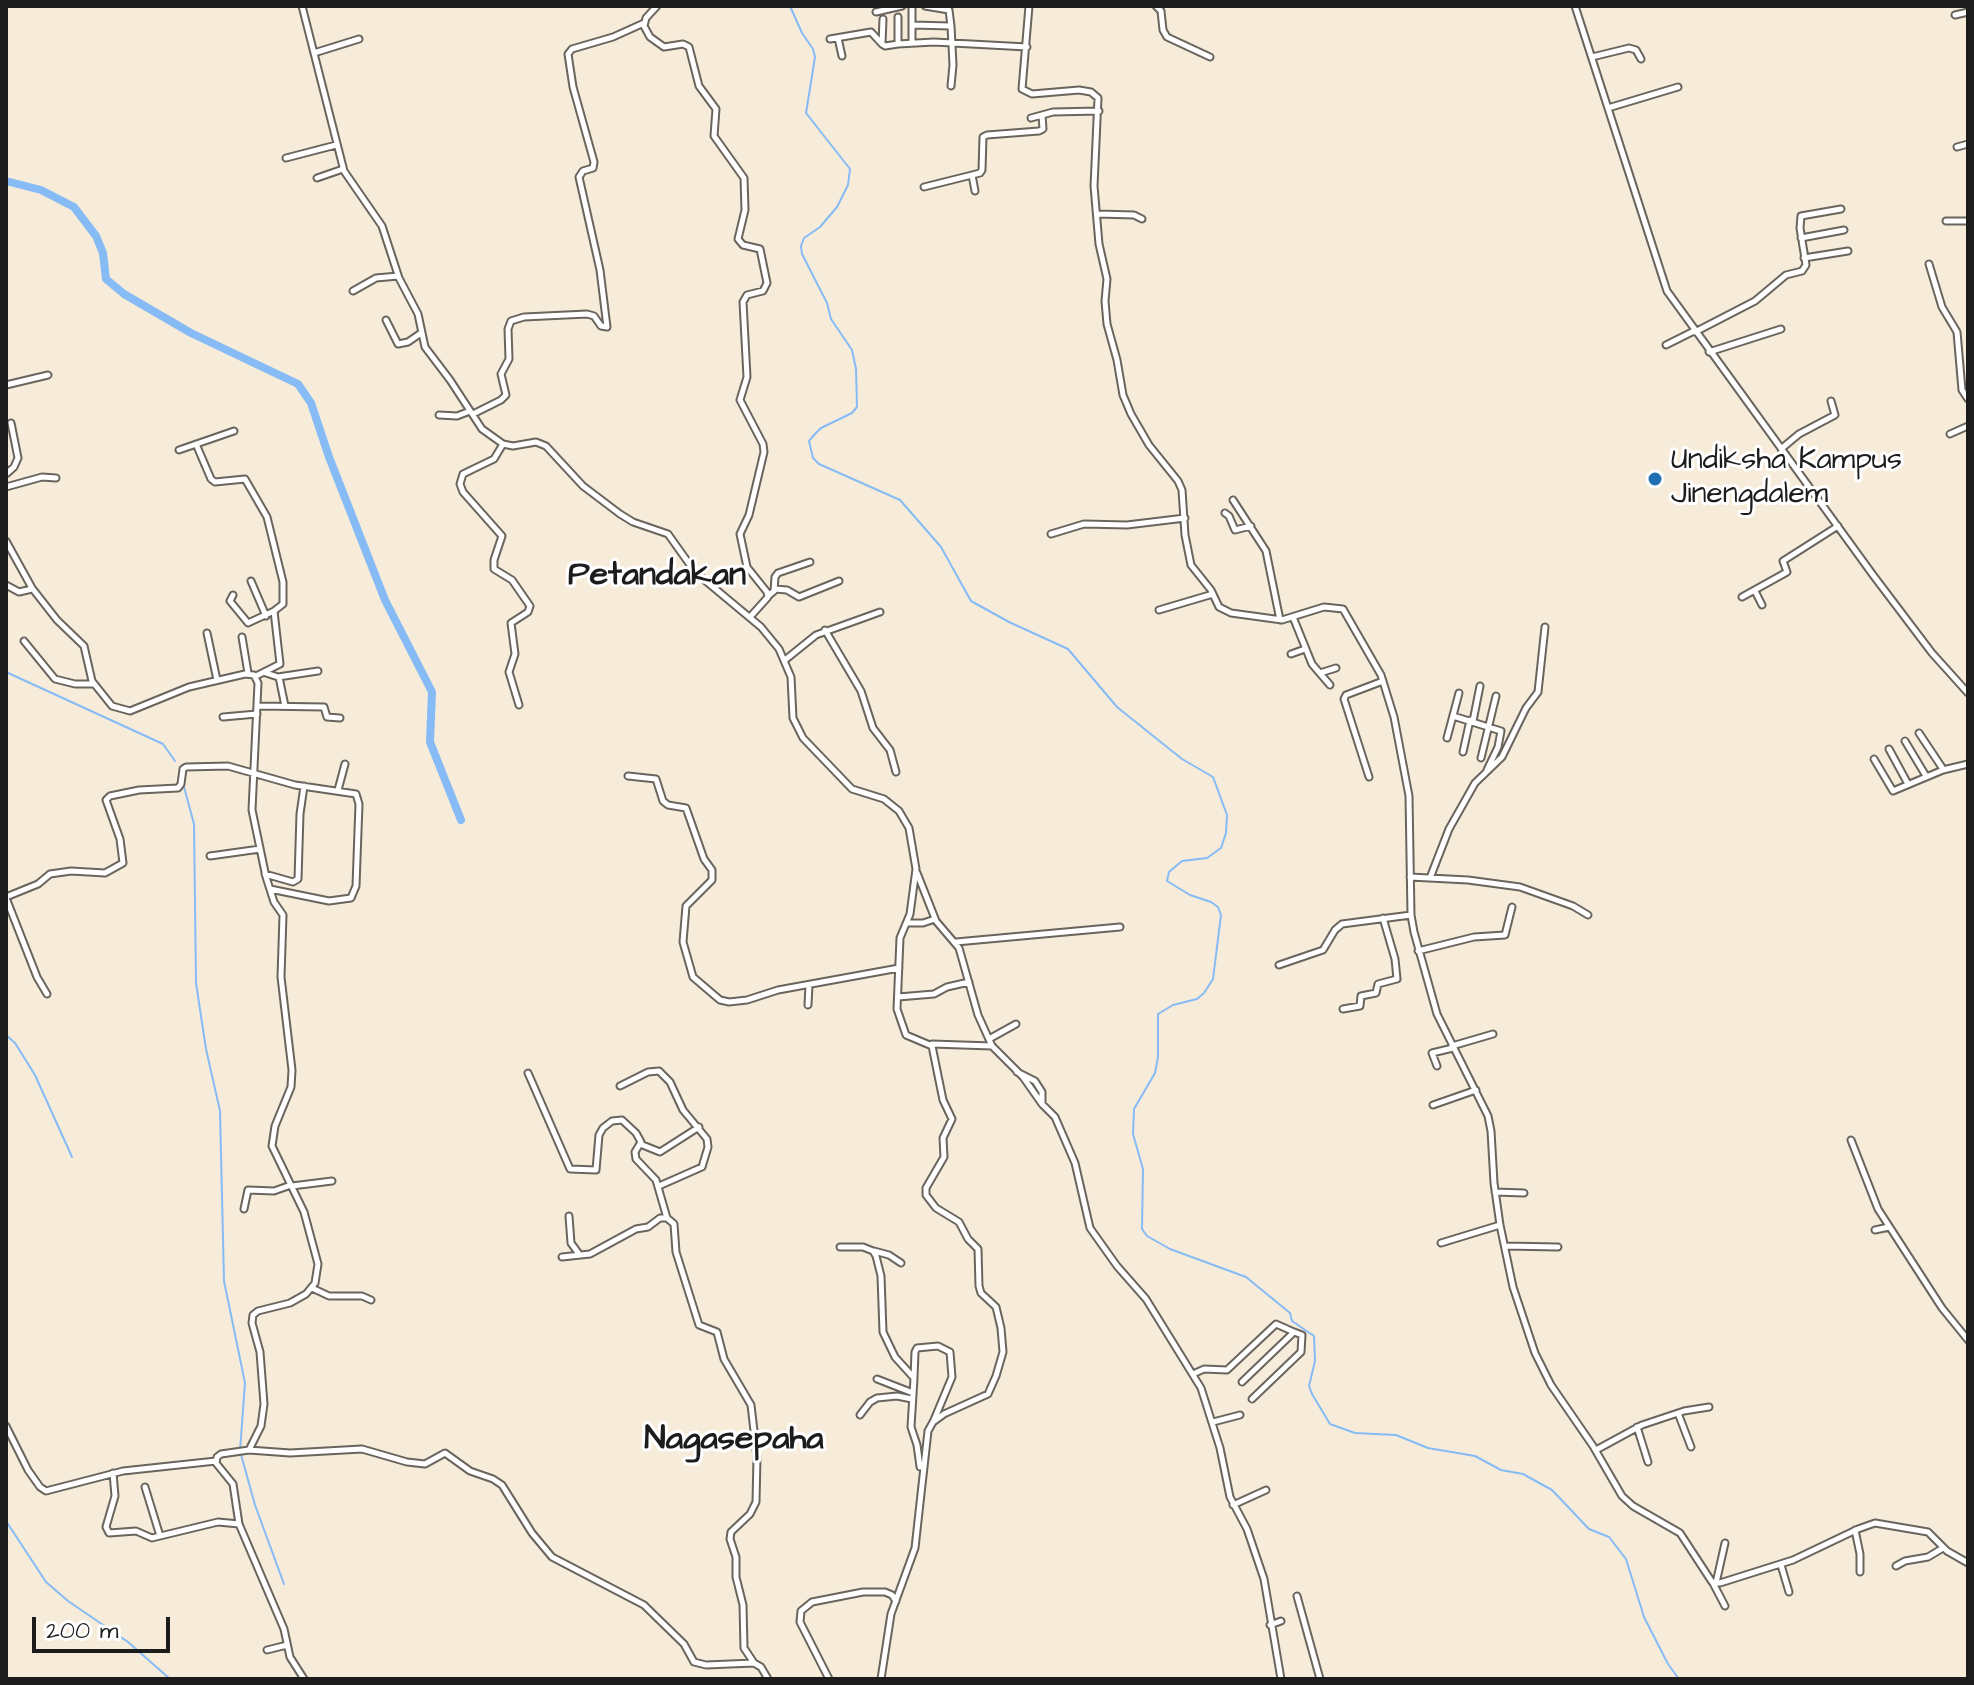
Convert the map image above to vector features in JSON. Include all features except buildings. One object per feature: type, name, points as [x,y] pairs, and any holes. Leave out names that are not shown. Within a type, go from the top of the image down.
[{"type":"street","points":[[302,6],[343,169],[382,226],[398,276],[416,309],[425,347],[482,429],[503,444],[522,446],[536,442],[546,446],[583,486],[620,514],[668,534],[695,572],[770,636],[785,660],[791,677],[793,718],[803,738],[852,789],[884,799],[899,811],[913,839],[916,869],[935,919],[956,942],[988,1039],[1055,1117],[1075,1163],[1091,1230],[1146,1299],[1205,1397],[1233,1505],[1247,1529],[1262,1572],[1281,1679]]},
{"type":"street","points":[[439,415],[456,417],[472,413],[506,395],[501,374],[509,359],[508,329],[511,321],[524,317],[581,313],[594,316],[601,326],[607,327],[600,270],[579,180],[579,173],[593,168],[594,162],[573,87],[568,54],[572,49],[613,37],[644,23],[657,6]]},
{"type":"street","points":[[876,12],[902,6]]},
{"type":"street","points":[[912,6],[912,43]]},
{"type":"street","points":[[925,6],[949,10],[953,65],[951,86]]},
{"type":"street","points":[[1029,6],[1021,81],[1023,91],[1032,94],[1086,91],[1098,98],[1094,180],[1099,244],[1107,279],[1105,317],[1123,395],[1149,445],[1180,483],[1190,562],[1219,607],[1227,612],[1280,620],[1324,607],[1343,609],[1348,613],[1356,635],[1374,659],[1394,717],[1409,796],[1411,915],[1418,951],[1428,991],[1452,1047],[1476,1090],[1491,1131],[1500,1225],[1517,1301],[1541,1368],[1626,1501],[1680,1533],[1714,1582],[1725,1606]]},
{"type":"street","points":[[1156,6],[1161,11],[1167,37],[1210,57]]},
{"type":"street","points":[[1575,6],[1664,285],[1709,352],[1932,653],[1968,693]]},
{"type":"street","points":[[1955,15],[1968,12]]},
{"type":"street","points":[[898,17],[898,44]]},
{"type":"street","points":[[882,44],[883,19]]},
{"type":"street","points":[[644,23],[658,44],[668,48],[683,44],[689,47],[699,86],[716,109],[714,136],[744,178],[745,210],[738,239],[743,245],[756,247],[761,252],[767,287],[760,293],[747,295],[743,302],[747,377],[740,400],[763,444],[764,452],[749,515],[740,534],[747,567],[768,596]]},
{"type":"street","points":[[912,25],[951,26]]},
{"type":"street","points":[[830,39],[871,32],[885,46],[951,42],[1027,47]]},
{"type":"street","points":[[838,38],[842,56]]},
{"type":"street","points":[[314,53],[359,39]]},
{"type":"street","points":[[1592,57],[1629,48],[1636,50],[1641,59]]},
{"type":"street","points":[[1608,108],[1678,87]]},
{"type":"street","points":[[1031,118],[1065,111],[1099,111]]},
{"type":"street","points":[[924,187],[982,172],[982,139],[985,136],[1039,131],[1043,129],[1042,115]]},
{"type":"street","points":[[1957,147],[1968,144]]},
{"type":"street","points":[[286,158],[336,145]]},
{"type":"street","points":[[317,178],[343,169]]},
{"type":"street","points":[[972,175],[975,191]]},
{"type":"street","points":[[1666,345],[1755,301],[1786,275],[1802,271],[1806,265],[1801,216],[1841,209]]},
{"type":"street","points":[[1098,214],[1134,215],[1142,219]]},
{"type":"street","points":[[1946,221],[1968,221]]},
{"type":"street","points":[[1801,238],[1844,230]]},
{"type":"street","points":[[1804,258],[1848,251]]},
{"type":"street","points":[[1929,264],[1942,307],[1958,334],[1962,390],[1968,399]]},
{"type":"street","points":[[353,291],[376,278],[398,276]]},
{"type":"street","points":[[386,320],[397,344],[408,342],[421,333]]},
{"type":"street","points":[[1709,352],[1781,329]]},
{"type":"street","points":[[6,385],[48,375]]},
{"type":"street","points":[[1781,449],[1799,434],[1835,415],[1831,401]]},
{"type":"street","points":[[6,474],[18,458],[11,423]]},
{"type":"street","points":[[1950,434],[1968,426]]},
{"type":"street","points":[[179,450],[234,431]]},
{"type":"street","points":[[196,444],[211,479],[215,482],[245,479],[263,506],[284,588],[283,604],[266,616],[246,623],[230,601],[233,595]]},
{"type":"street","points":[[503,444],[494,459],[466,472],[460,484],[463,492],[502,536],[494,569],[512,580],[530,606],[528,612],[511,623],[515,654],[509,672],[519,705]]},
{"type":"street","points":[[6,487],[42,477],[56,478]]},
{"type":"street","points":[[1233,500],[1267,552],[1280,620]]},
{"type":"street","points":[[1225,513],[1236,530],[1252,526]]},
{"type":"street","points":[[1051,534],[1084,524],[1127,525],[1185,518]]},
{"type":"street","points":[[1742,597],[1788,571],[1783,561],[1838,526]]},
{"type":"street","points":[[6,541],[32,589],[57,620],[84,646],[93,684],[109,704],[130,711],[189,687],[248,673],[256,676],[278,666],[280,659],[274,611]]},
{"type":"street","points":[[750,617],[775,589],[778,573],[810,562]]},
{"type":"street","points":[[251,581],[266,616]]},
{"type":"street","points":[[775,589],[787,590],[799,597],[839,581]]},
{"type":"street","points":[[6,585],[19,592],[32,589]]},
{"type":"street","points":[[1755,591],[1762,605]]},
{"type":"street","points":[[1159,610],[1213,594]]},
{"type":"street","points":[[785,660],[825,630],[880,612]]},
{"type":"street","points":[[1293,617],[1312,664],[1330,685]]},
{"type":"street","points":[[1430,878],[1449,829],[1475,783],[1502,757],[1540,686],[1545,627]]},
{"type":"street","points":[[825,630],[861,691],[873,728],[890,750],[896,772]]},
{"type":"street","points":[[207,633],[217,680]]},
{"type":"street","points":[[242,637],[248,673]]},
{"type":"street","points":[[24,641],[55,679],[93,684]]},
{"type":"street","points":[[1291,654],[1305,649]]},
{"type":"street","points":[[1320,673],[1336,668]]},
{"type":"street","points":[[265,673],[279,677],[318,671]]},
{"type":"street","points":[[243,1451],[261,1426],[264,1404],[260,1352],[252,1323],[253,1315],[290,1303],[312,1288],[318,1264],[304,1212],[272,1146],[275,1126],[291,1087],[292,1075],[281,977],[283,915],[265,874],[251,802],[259,686],[256,676]]},
{"type":"street","points":[[279,677],[285,706]]},
{"type":"street","points":[[1369,777],[1344,700],[1346,695],[1383,681]]},
{"type":"street","points":[[1463,752],[1480,686]]},
{"type":"street","points":[[1447,738],[1459,693]]},
{"type":"street","points":[[1481,758],[1496,696]]},
{"type":"street","points":[[258,706],[324,707],[327,717],[340,718]]},
{"type":"street","points":[[223,717],[257,714]]},
{"type":"street","points":[[1453,716],[1501,730],[1498,747],[1486,771]]},
{"type":"street","points":[[1919,733],[1943,770]]},
{"type":"street","points":[[1905,741],[1926,776]]},
{"type":"street","points":[[1889,749],[1908,784]]},
{"type":"street","points":[[1874,759],[1891,790],[1895,791],[1926,776],[1968,764]]},
{"type":"street","points":[[338,790],[345,764]]},
{"type":"street","points":[[47,994],[37,977],[6,898],[38,884],[50,874],[71,871],[105,873],[123,863],[120,839],[106,805],[110,796],[146,789],[178,788],[186,767],[221,765],[304,786],[351,792],[358,798],[354,895],[349,900],[337,901],[270,889]]},
{"type":"street","points":[[628,776],[656,779],[663,801],[686,808],[704,859],[712,870],[712,880],[685,909],[685,952],[693,977],[720,1000],[747,1000],[778,990],[899,968]]},
{"type":"street","points":[[265,874],[297,881],[304,786]]},
{"type":"street","points":[[210,856],[260,849]]},
{"type":"street","points":[[916,869],[907,923],[900,938],[899,1016],[906,1035],[914,1041],[931,1044],[992,1046]]},
{"type":"street","points":[[1410,877],[1520,887],[1573,906],[1588,915]]},
{"type":"street","points":[[1418,951],[1474,937],[1505,935],[1512,907]]},
{"type":"street","points":[[1279,965],[1323,950],[1342,924],[1411,915]]},
{"type":"street","points":[[1343,1009],[1359,1007],[1361,996],[1376,993],[1378,984],[1397,979],[1395,959],[1383,918]]},
{"type":"street","points":[[907,923],[935,919]]},
{"type":"street","points":[[956,942],[1120,927]]},
{"type":"street","points":[[898,997],[934,994],[947,987],[969,982]]},
{"type":"street","points":[[808,1005],[809,985]]},
{"type":"street","points":[[1442,1024],[1449,1020]]},
{"type":"street","points":[[988,1039],[1016,1024]]},
{"type":"street","points":[[1437,1066],[1432,1053],[1493,1034]]},
{"type":"street","points":[[931,1044],[943,1100],[952,1121],[943,1138],[944,1157],[926,1188],[926,1195],[936,1208],[959,1222],[968,1239],[978,1249],[979,1286],[981,1293],[996,1307],[1003,1347],[988,1394],[933,1422]]},
{"type":"street","points":[[620,1086],[648,1072],[659,1071],[670,1082],[708,1146],[702,1167],[659,1186]]},
{"type":"street","points":[[528,1073],[570,1169],[596,1170],[599,1135],[612,1121],[627,1122],[638,1136],[640,1144],[635,1153],[636,1159],[654,1177],[667,1218],[674,1224],[677,1256],[699,1325],[717,1332],[724,1359],[745,1392],[753,1414],[757,1457],[756,1502],[750,1514],[731,1532],[730,1539],[736,1557],[736,1577],[744,1612],[744,1648],[768,1679]]},
{"type":"street","points":[[1433,1105],[1476,1090]]},
{"type":"street","points":[[640,1144],[660,1152],[699,1127]]},
{"type":"street","points":[[1851,1140],[1874,1202],[1942,1308],[1968,1340]]},
{"type":"street","points":[[244,1209],[248,1190],[274,1191],[332,1181]]},
{"type":"street","points":[[1495,1192],[1524,1193]]},
{"type":"street","points":[[569,1216],[571,1243],[580,1255]]},
{"type":"street","points":[[562,1257],[590,1254],[636,1229],[667,1218]]},
{"type":"street","points":[[1441,1243],[1500,1225]]},
{"type":"street","points":[[1875,1230],[1890,1227]]},
{"type":"street","points":[[1505,1246],[1558,1247]]},
{"type":"street","points":[[840,1247],[863,1247],[889,1255],[901,1263]]},
{"type":"street","points":[[873,1251],[881,1276],[885,1338],[895,1357],[914,1378]]},
{"type":"street","points":[[312,1288],[329,1296],[362,1296],[371,1300]]},
{"type":"street","points":[[1193,1374],[1204,1369],[1227,1370],[1276,1324],[1302,1335],[1301,1352],[1252,1399]]},
{"type":"street","points":[[1242,1382],[1294,1332]]},
{"type":"street","points":[[881,1679],[888,1628],[914,1554],[922,1480],[926,1439],[952,1377],[950,1352],[938,1346],[917,1348],[911,1427],[922,1480]]},
{"type":"street","points":[[877,1379],[913,1396]]},
{"type":"street","points":[[860,1415],[874,1399],[913,1396]]},
{"type":"street","points":[[1596,1450],[1637,1427],[1678,1413],[1709,1407]]},
{"type":"street","points":[[1678,1413],[1691,1447]]},
{"type":"street","points":[[1213,1422],[1240,1415]]},
{"type":"street","points":[[6,1426],[28,1470],[42,1489],[57,1490],[113,1473],[156,1465],[216,1461]]},
{"type":"street","points":[[1637,1427],[1648,1462]]},
{"type":"street","points":[[216,1461],[221,1454],[243,1451],[300,1453],[362,1449],[420,1464],[429,1463],[445,1453],[470,1471],[502,1485],[532,1533],[552,1557],[644,1605],[684,1644],[694,1662],[706,1665],[754,1663]]},
{"type":"street","points":[[216,1461],[233,1484],[239,1524],[284,1629],[292,1661],[304,1679]]},
{"type":"street","points":[[113,1473],[115,1496],[107,1533],[133,1531],[152,1538],[218,1522],[239,1524]]},
{"type":"street","points":[[145,1487],[160,1536]]},
{"type":"street","points":[[1233,1505],[1266,1490]]},
{"type":"street","points":[[1714,1582],[1781,1565],[1875,1523],[1925,1531],[1943,1548],[1968,1563]]},
{"type":"street","points":[[1855,1530],[1860,1572]]},
{"type":"street","points":[[1714,1582],[1725,1543]]},
{"type":"street","points":[[1896,1566],[1928,1557],[1943,1548]]},
{"type":"street","points":[[1781,1565],[1789,1592]]},
{"type":"street","points":[[829,1679],[800,1622],[801,1611],[812,1602],[863,1592],[885,1592],[896,1601]]},
{"type":"street","points":[[1297,1596],[1320,1679]]},
{"type":"street","points":[[1270,1625],[1281,1621]]},
{"type":"street","points":[[267,1650],[287,1645]]},
{"type":"waterway","points":[[790,6],[815,57],[806,113],[850,169],[848,185],[837,207],[820,227],[804,238],[801,246],[831,319],[852,350],[856,369],[857,407],[815,434],[809,441],[813,458],[819,464],[900,500],[941,547],[971,601],[1068,649],[1117,707],[1182,759],[1213,777],[1227,815],[1221,848],[1207,858],[1182,861],[1169,872],[1167,881],[1190,895],[1211,902],[1218,907],[1221,915],[1213,979],[1197,999],[1173,1005],[1158,1014],[1155,1073],[1134,1109],[1133,1134],[1143,1169],[1142,1229],[1147,1236],[1170,1249],[1246,1277],[1290,1313],[1292,1321],[1314,1336],[1315,1361],[1309,1386],[1330,1424],[1355,1433],[1396,1435],[1428,1448],[1475,1456],[1501,1470],[1523,1474],[1552,1490],[1589,1529],[1609,1537],[1626,1559],[1644,1617],[1679,1679]]},
{"type":"waterway","points":[[6,181],[41,190],[74,207],[96,236],[103,253],[106,279],[124,294],[191,333],[298,384],[311,403],[385,600],[432,692],[430,742],[461,820]]},
{"type":"waterway","points":[[6,672],[163,744],[175,761]]},
{"type":"waterway","points":[[184,787],[194,824],[196,983],[220,1111],[224,1281],[245,1383],[240,1451],[255,1505],[284,1584]]},
{"type":"waterway","points":[[6,1035],[15,1043],[35,1075],[72,1157]]},
{"type":"waterway","points":[[6,1521],[46,1582],[128,1642],[170,1679]]},
{"type":"place","name":"Undiksha Kampus Jinengdalem","points":[[1655,479]]},
{"type":"district","name":"Petandakan","points":[[657,577]]},
{"type":"district","name":"Nagasepaha","points":[[734,1441]]}]
